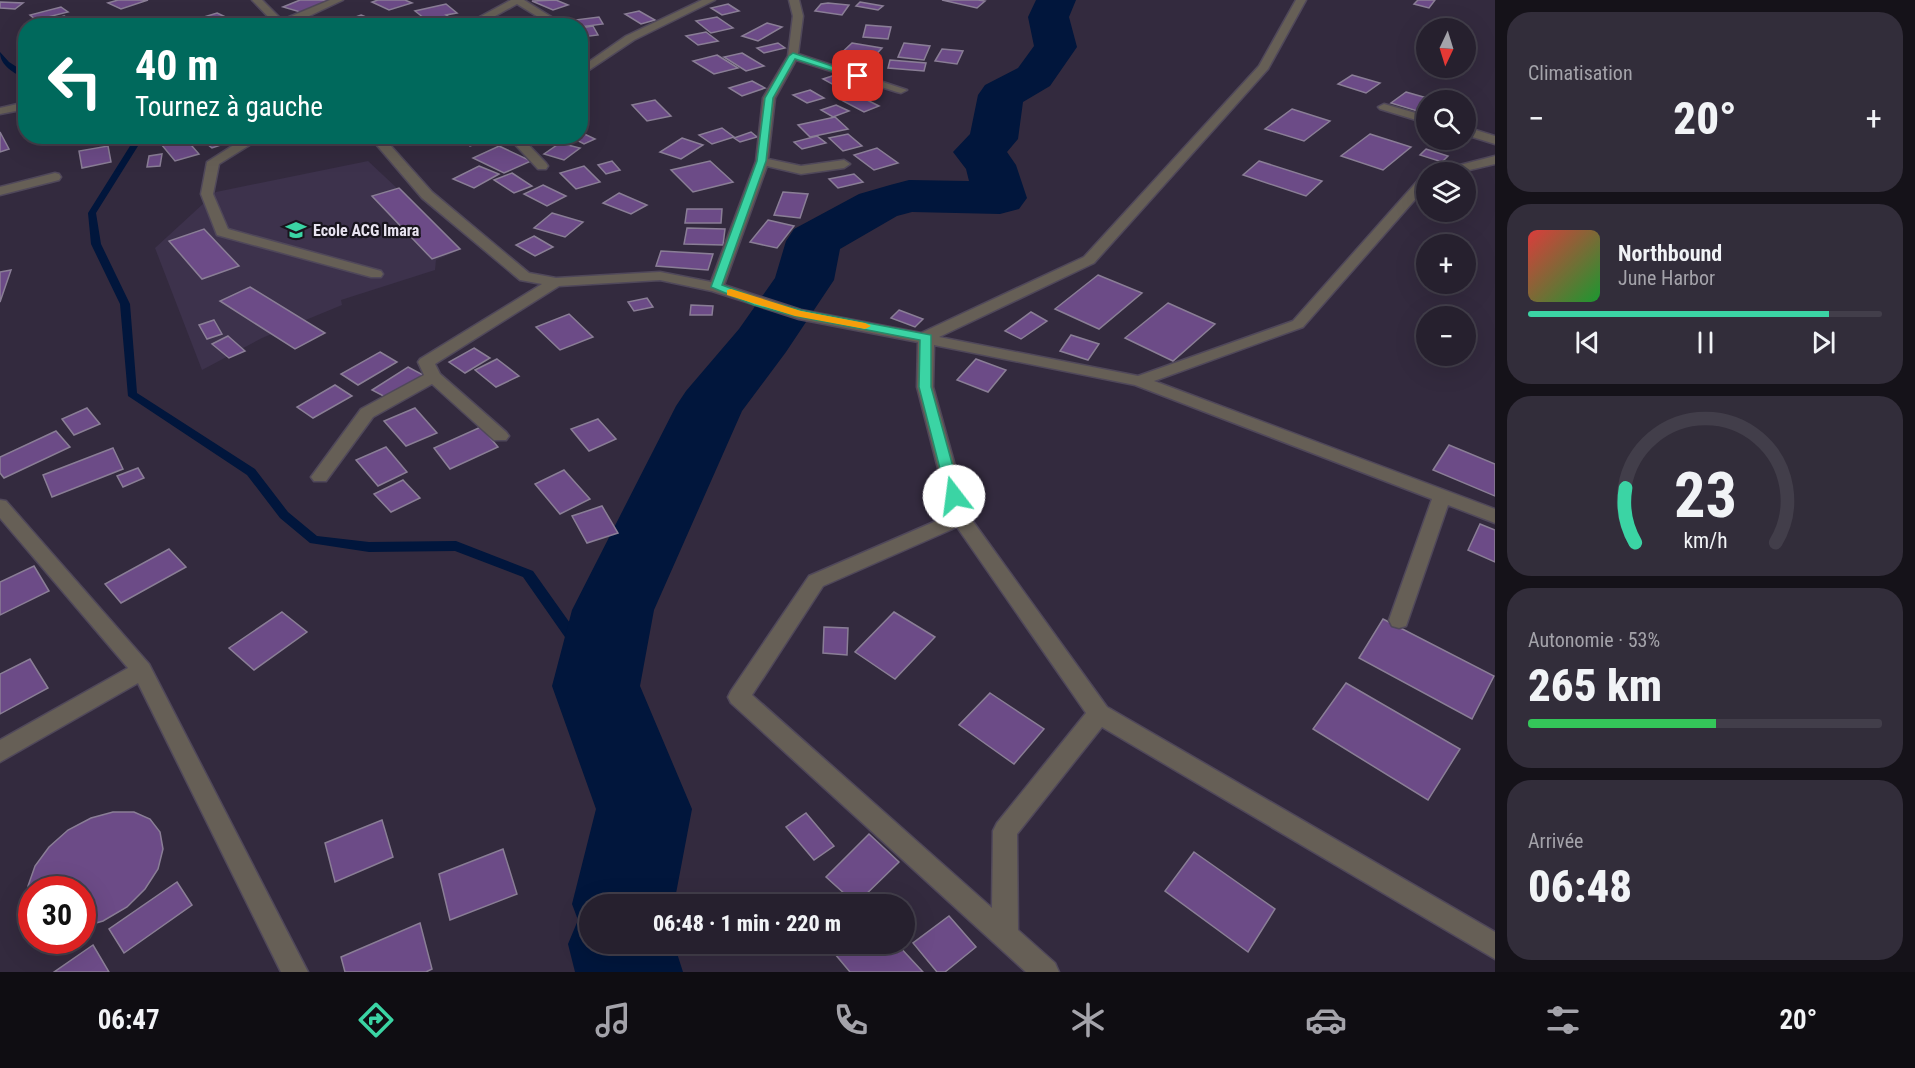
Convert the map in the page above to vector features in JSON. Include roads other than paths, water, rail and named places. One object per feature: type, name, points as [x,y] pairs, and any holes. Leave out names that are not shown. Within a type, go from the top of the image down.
[{"type":"street","points":[[257,0],[274,18]]},
{"type":"street","points":[[296,18],[338,0]]},
{"type":"street","points":[[483,18],[517,0],[547,18]]},
{"type":"street","points":[[588,68],[630,38],[710,0]]},
{"type":"street","points":[[716,287],[762,161],[769,98],[793,56],[798,16],[794,0]]},
{"type":"street","points":[[926,338],[1089,260],[1263,67],[1301,0]]},
{"type":"street","points":[[793,56],[901,90]]},
{"type":"street","points":[[0,111],[18,107]]},
{"type":"street","points":[[1384,107],[1416,117]]},
{"type":"street","points":[[1476,134],[1495,140]]},
{"type":"street","points":[[244,144],[213,162],[207,194],[222,232],[376,274]]},
{"type":"street","points":[[382,144],[427,195],[525,277],[556,282],[660,276],[716,287],[799,314],[1139,381],[1495,516]]},
{"type":"street","points":[[521,144],[542,166]]},
{"type":"street","points":[[1476,165],[1495,160]]},
{"type":"street","points":[[762,161],[801,170],[844,164]]},
{"type":"street","points":[[0,191],[55,177]]},
{"type":"street","points":[[1139,381],[1298,324],[1416,191]]},
{"type":"street","points":[[500,436],[433,377],[426,362],[556,282]]},
{"type":"street","points":[[926,338],[925,387],[960,518],[1099,714],[1495,946]]},
{"type":"street","points":[[320,477],[367,413],[433,377]]},
{"type":"street","points":[[1399,620],[1442,496]]},
{"type":"street","points":[[0,506],[142,670],[295,972]]},
{"type":"street","points":[[960,518],[816,581],[739,697],[1046,972]]},
{"type":"street","points":[[0,752],[142,670]]},
{"type":"street","points":[[1005,936],[1005,831],[1099,714]]},
{"type":"waterway","points":[[625,894],[644,809],[596,686],[613,610],[710,406],[764,339],[804,280],[814,241],[878,205],[909,196],[1000,198],[991,165],[978,152],[993,139],[1001,95],[1034,77],[1056,47],[1048,22],[1049,11],[1056,0]]},
{"type":"waterway","points":[[0,54],[6,63],[18,71]]},
{"type":"waterway","points":[[135,144],[92,213],[96,244],[125,304],[132,394],[251,472],[284,515],[314,540],[369,547],[456,546],[528,574],[572,637],[596,686]]},
{"type":"waterway","points":[[624,954],[629,972]]},
{"type":"place","name":"Ecole ACG Imara","points":[[296,230]]}]
